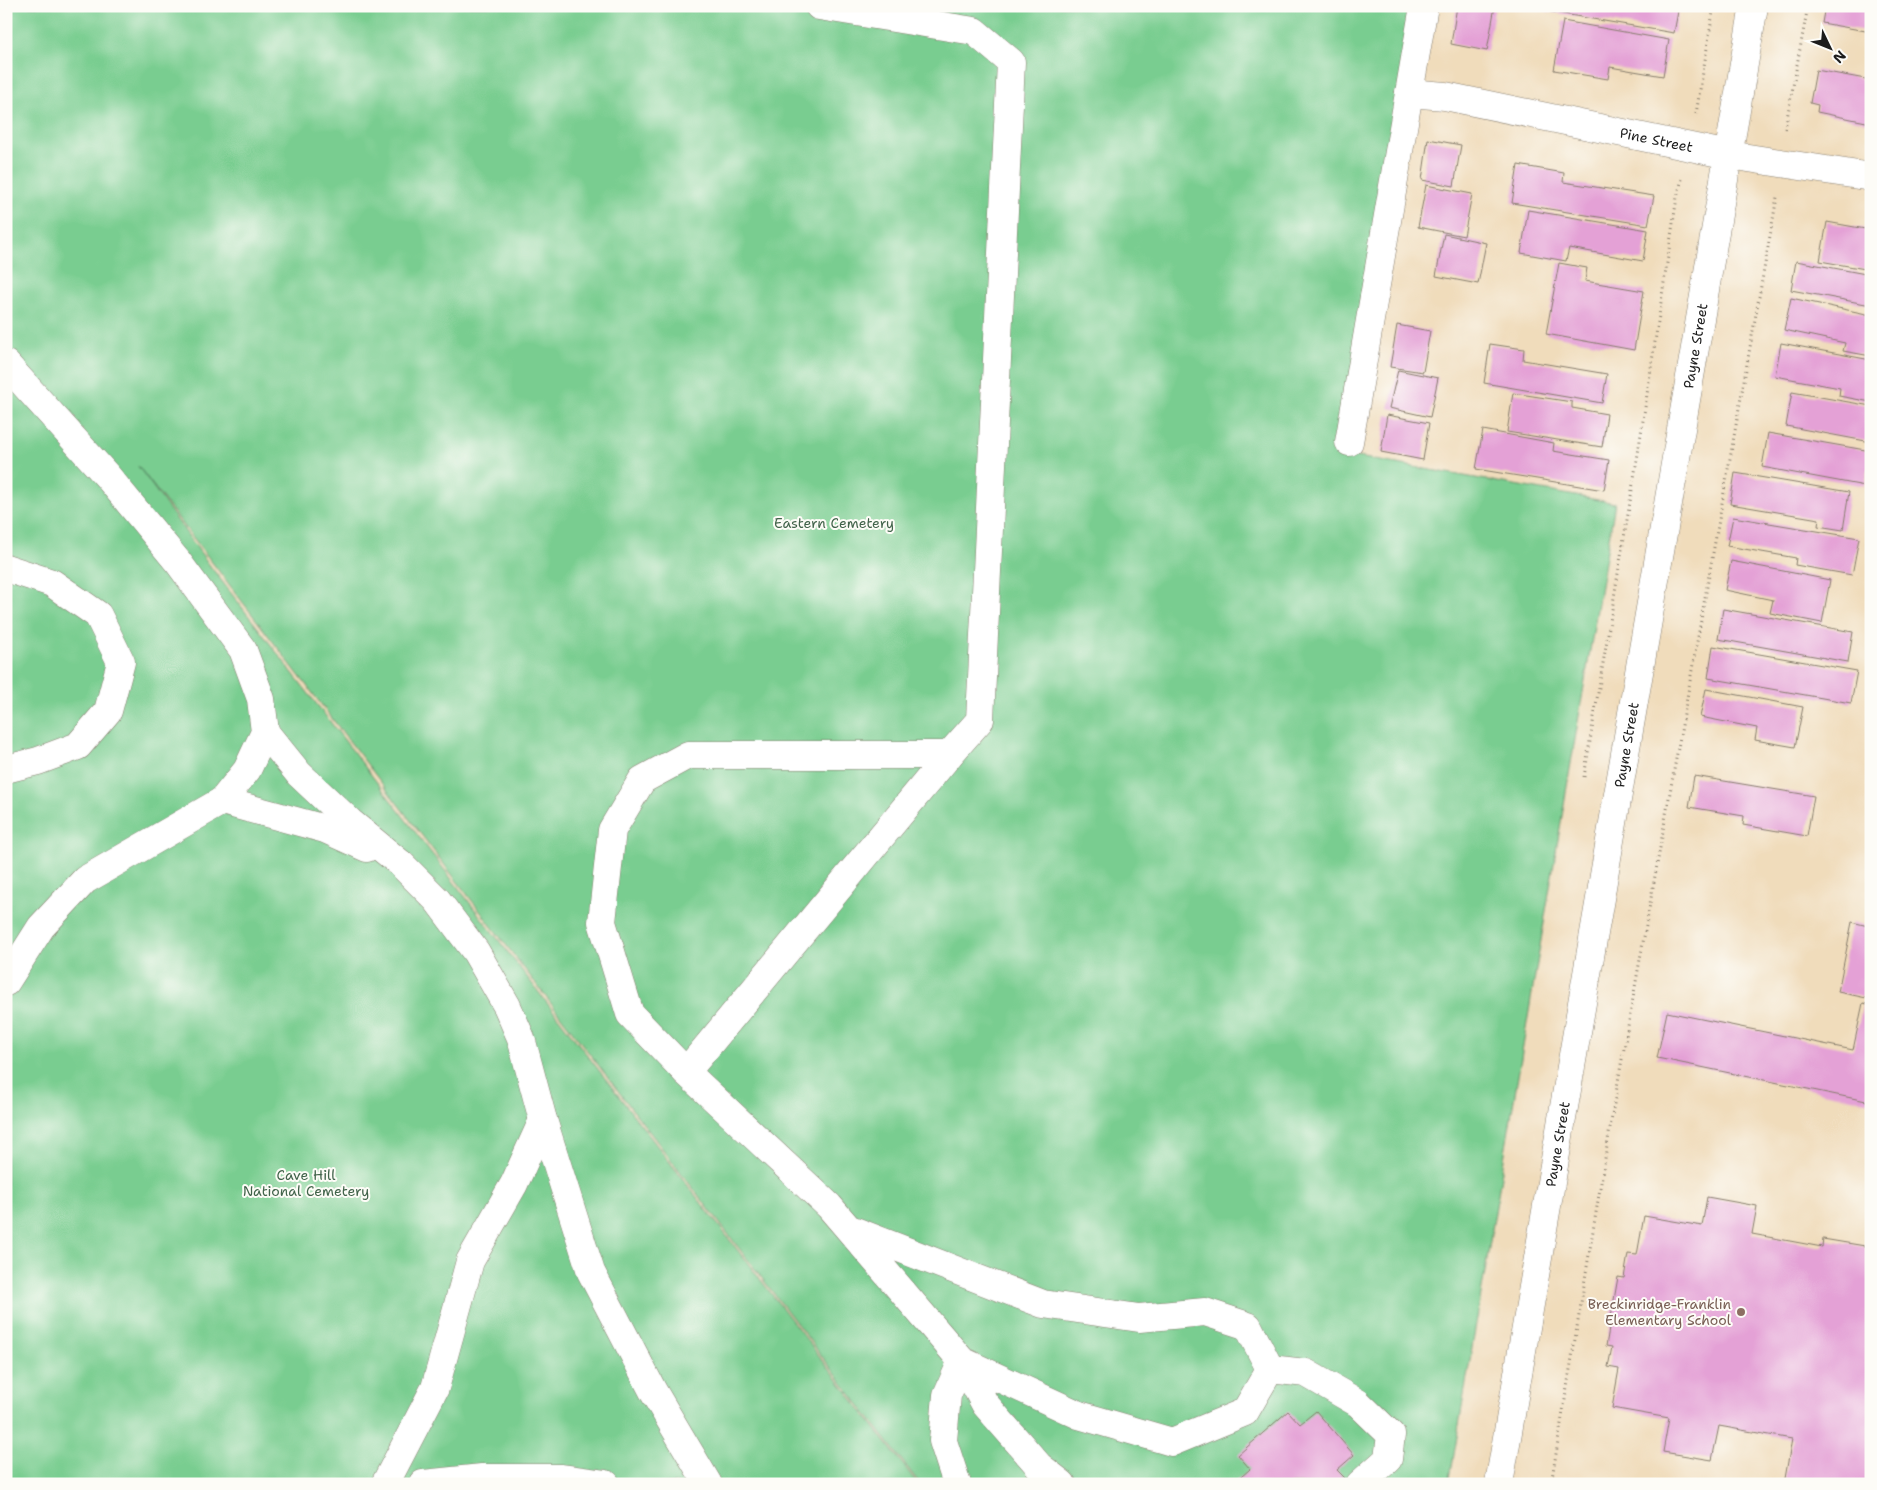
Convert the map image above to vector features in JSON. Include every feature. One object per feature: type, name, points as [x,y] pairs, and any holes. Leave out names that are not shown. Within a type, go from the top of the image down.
[{"type":"street","points":[[686,1072],[949,754],[980,720],[1011,62],[974,31],[818,6]]},
{"type":"street","points":[[1349,442],[1424,6]]},
{"type":"street","name":"Payne Street","points":[[1499,1484],[1754,6]]},
{"type":"street","name":"Pine Street","points":[[1409,92],[1445,96],[1728,155],[1871,177]]},
{"type":"street","points":[[11,377],[114,484],[178,562],[243,650],[261,699],[265,732],[299,774],[350,822],[401,864],[442,908],[476,952],[508,1006],[521,1038],[543,1120],[591,1272],[654,1391],[708,1484]]},
{"type":"street","points":[[6,568],[52,583],[98,615],[120,662],[108,711],[78,746],[38,761],[6,769]]},
{"type":"street","points":[[6,982],[41,927],[85,880],[222,801],[247,770],[265,732]]},
{"type":"street","points":[[949,754],[688,755],[642,780],[612,830],[602,922],[630,1014],[686,1072],[829,1206],[962,1361],[985,1404],[1039,1466],[1062,1484]]},
{"type":"street","points":[[222,801],[325,829],[401,864]]},
{"type":"street","points":[[385,1484],[435,1388],[470,1261],[514,1184],[543,1120]]},
{"type":"street","points":[[850,1229],[1043,1304],[1138,1318],[1205,1312],[1248,1326],[1270,1369]]},
{"type":"street","points":[[962,1361],[1079,1415],[1172,1442],[1245,1412],[1270,1369]]},
{"type":"street","points":[[957,1484],[943,1441],[947,1395],[962,1361]]},
{"type":"street","points":[[1270,1369],[1306,1373],[1358,1403],[1390,1435],[1388,1459],[1360,1484]]},
{"type":"street","points":[[423,1484],[482,1478],[562,1478],[606,1484]]},
{"type":"path","points":[[1582,785],[1637,460],[1677,197],[1690,147],[1714,6]]},
{"type":"path","points":[[1551,1484],[1615,1098],[1778,192],[1780,163],[1808,6]]},
{"type":"green space","name":"Eastern Cemetery","points":[[6,6],[1421,6],[1347,455],[1615,503],[1449,1484],[920,1484],[138,466],[211,567],[918,1484],[6,1484]]},
{"type":"building","points":[[1457,6],[1495,6],[1487,51],[1451,44]]},
{"type":"building","points":[[1547,6],[1679,6],[1674,33],[1546,11]]},
{"type":"building","points":[[1825,6],[1871,6],[1871,32],[1822,23]]},
{"type":"building","points":[[1563,21],[1669,40],[1663,76],[1610,67],[1608,79],[1554,70]]},
{"type":"building","points":[[1816,70],[1871,80],[1871,123],[1817,112],[1818,105],[1810,103]]},
{"type":"building","points":[[1428,139],[1461,145],[1454,186],[1422,180]]},
{"type":"building","points":[[1518,165],[1564,173],[1563,182],[1654,196],[1648,225],[1512,203]]},
{"type":"building","points":[[1426,185],[1472,194],[1464,236],[1418,227]]},
{"type":"building","points":[[1528,210],[1648,230],[1643,261],[1569,248],[1566,261],[1521,253]]},
{"type":"building","points":[[1827,222],[1871,230],[1871,270],[1820,261]]},
{"type":"building","points":[[1444,234],[1486,243],[1478,284],[1436,276]]},
{"type":"building","points":[[1796,261],[1871,275],[1871,305],[1791,290]]},
{"type":"building","points":[[1559,263],[1587,268],[1585,281],[1644,291],[1634,350],[1546,334]]},
{"type":"building","points":[[1791,298],[1871,315],[1871,356],[1843,351],[1845,343],[1784,330]]},
{"type":"building","points":[[1397,325],[1430,331],[1423,372],[1390,367]]},
{"type":"building","points":[[1781,343],[1871,360],[1871,402],[1839,396],[1840,388],[1775,376]]},
{"type":"building","points":[[1490,344],[1524,349],[1523,360],[1607,374],[1602,403],[1484,383]]},
{"type":"building","points":[[1398,370],[1438,378],[1430,417],[1389,408]]},
{"type":"building","points":[[1792,392],[1871,406],[1871,442],[1786,426]]},
{"type":"building","points":[[1513,393],[1572,402],[1572,408],[1607,414],[1602,447],[1507,432]]},
{"type":"building","points":[[1387,415],[1429,423],[1423,460],[1381,452]]},
{"type":"building","points":[[1483,430],[1554,443],[1553,451],[1609,460],[1604,490],[1476,469]]},
{"type":"building","points":[[1768,433],[1871,451],[1865,486],[1762,467]]},
{"type":"building","points":[[1735,473],[1849,492],[1843,530],[1818,526],[1819,519],[1730,504]]},
{"type":"building","points":[[1733,517],[1859,538],[1852,575],[1795,565],[1796,558],[1727,546]]},
{"type":"building","points":[[1731,561],[1830,580],[1822,623],[1770,613],[1773,600],[1725,590]]},
{"type":"building","points":[[1723,609],[1853,632],[1848,662],[1718,639]]},
{"type":"building","points":[[1713,646],[1857,671],[1851,703],[1708,678]]},
{"type":"building","points":[[1706,689],[1803,707],[1795,747],[1755,740],[1757,728],[1700,717]]},
{"type":"building","points":[[1694,776],[1814,796],[1807,836],[1743,825],[1744,816],[1689,807]]},
{"type":"building","points":[[1870,918],[1871,999],[1838,992],[1852,922],[1868,926]]},
{"type":"building","points":[[1863,1003],[1871,1005],[1871,1102],[1657,1058],[1667,1012],[1853,1050]]},
{"type":"building","name":"Breckinridge-Franklin Elementary School","points":[[1707,1197],[1757,1206],[1752,1234],[1822,1247],[1823,1239],[1871,1247],[1871,1484],[1784,1484],[1792,1439],[1719,1426],[1712,1460],[1663,1452],[1669,1418],[1612,1408],[1619,1369],[1608,1367],[1612,1347],[1606,1346],[1618,1277],[1624,1278],[1628,1254],[1637,1255],[1644,1216],[1702,1226]]},
{"type":"building","points":[[1288,1411],[1300,1424],[1316,1411],[1354,1455],[1337,1470],[1351,1484],[1233,1484],[1250,1469],[1238,1455]]},
{"type":"place","name":"Breckinridge-Franklin Elementary School","points":[[1741,1312]]},
{"type":"park label","name":"Cave Hill National Cemetery","points":[[306,1184]]}]
